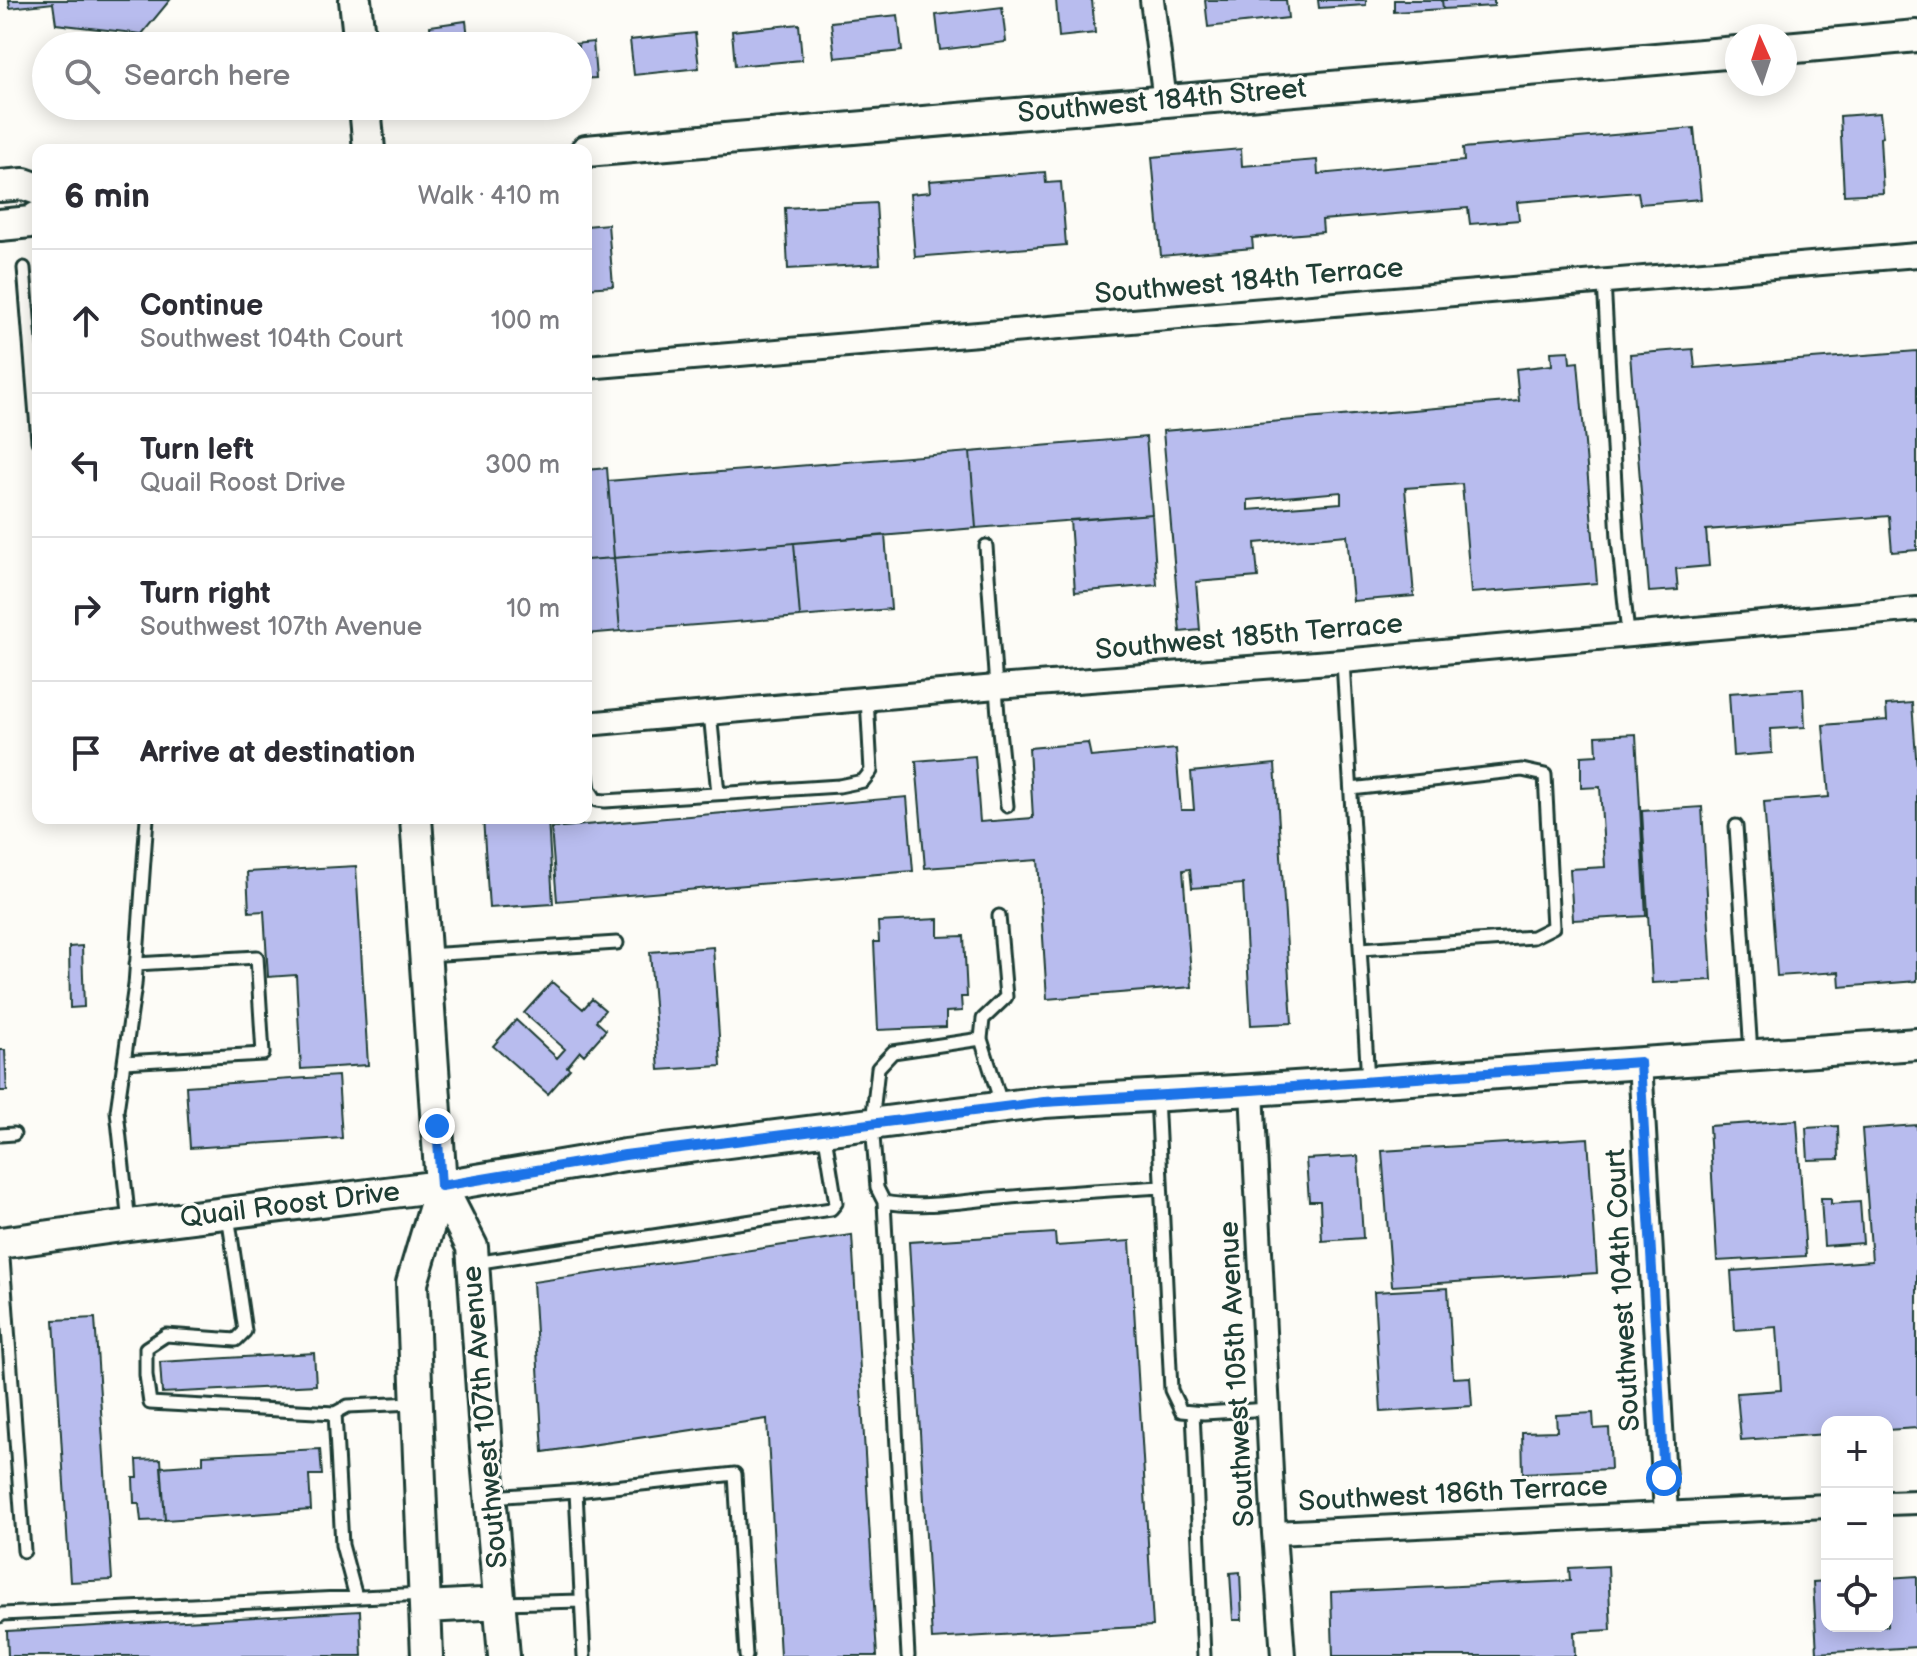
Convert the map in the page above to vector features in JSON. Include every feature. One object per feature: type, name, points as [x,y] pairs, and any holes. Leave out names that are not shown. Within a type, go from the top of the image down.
[{"type":"main road","points":[[355,0],[358,32]]},
{"type":"main road","points":[[1797,47],[1917,36]]},
{"type":"main road","name":"Southwest 184th Street","points":[[592,150],[1725,53]]},
{"type":"main road","points":[[366,120],[368,144]]},
{"type":"main road","points":[[0,186],[24,184],[32,187]]},
{"type":"main road","points":[[0,225],[32,221]]},
{"type":"main road","name":"Southwest 107th Avenue","points":[[416,824],[441,1186],[412,1283],[427,1656]]},
{"type":"main road","name":"Quail Roost Drive","points":[[1,1243],[441,1186],[625,1155],[1044,1102],[1917,1044]]},
{"type":"main road","name":"Southwest 107th Avenue","points":[[441,1186],[472,1247],[504,1656]]},
{"type":"main road","points":[[425,1600],[500,1603]]},
{"type":"street","points":[[1152,0],[1165,101]]},
{"type":"street","name":"Southwest 184th Terrace","points":[[592,366],[1917,255]]},
{"type":"street","name":"Southwest 185th Terrace","points":[[592,723],[996,687],[1343,661],[1917,609]]},
{"type":"street","name":"Southwest 104th Court","points":[[1640,1062],[1666,1514]]},
{"type":"street","name":"Southwest 105th Avenue","points":[[1252,1090],[1283,1656]]},
{"type":"street","points":[[1893,1503],[1917,1502]]},
{"type":"street","name":"Southwest 186th Terrace","points":[[1274,1533],[1821,1506]]},
{"type":"lane","points":[[24,268],[32,309]]},
{"type":"lane","points":[[1604,281],[1618,539],[1628,634]]},
{"type":"lane","points":[[986,546],[1007,806]]},
{"type":"lane","points":[[1343,661],[1368,1082]]},
{"type":"lane","points":[[592,794],[596,800],[605,801],[839,786],[863,781],[871,771],[867,698]]},
{"type":"lane","points":[[710,713],[718,793]]},
{"type":"lane","points":[[1351,789],[1522,770],[1545,775],[1553,927],[1533,937],[1361,949]]},
{"type":"lane","points":[[129,1225],[117,1111],[136,964],[147,824]]},
{"type":"lane","points":[[1736,826],[1751,1055]]},
{"type":"lane","points":[[999,916],[1006,997],[983,1019],[981,1039],[1003,1107]]},
{"type":"lane","points":[[426,955],[617,943]]},
{"type":"lane","points":[[124,1062],[263,1054],[257,957],[136,964]]},
{"type":"lane","points":[[908,1656],[884,1202],[877,1188],[872,1123],[878,1068],[893,1052],[981,1039]]},
{"type":"lane","points":[[1157,1096],[1171,1390],[1181,1411],[1204,1413],[1269,1409]]},
{"type":"lane","points":[[473,1264],[831,1209],[836,1203],[824,1130]]},
{"type":"lane","points":[[0,1135],[14,1134]]},
{"type":"lane","points":[[884,1202],[935,1204],[1161,1187]]},
{"type":"lane","points":[[228,1213],[245,1331],[236,1340],[166,1335],[146,1348],[150,1403],[335,1413],[348,1406],[417,1403]]},
{"type":"lane","points":[[1,1243],[24,1551]]},
{"type":"lane","points":[[1193,1412],[1204,1656]]},
{"type":"lane","points":[[335,1413],[342,1545],[356,1597]]},
{"type":"lane","points":[[490,1497],[735,1474],[746,1656]]},
{"type":"lane","points":[[576,1491],[584,1656]]},
{"type":"lane","points":[[0,1616],[356,1597],[425,1600]]},
{"type":"lane","points":[[500,1603],[582,1601]]},
{"type":"building","points":[[9,0],[170,0],[144,32],[56,24],[53,3],[10,8]]},
{"type":"building","points":[[1056,0],[1092,0],[1095,33],[1059,37]]},
{"type":"building","points":[[1205,0],[1286,0],[1288,18],[1208,27]]},
{"type":"building","points":[[1318,0],[1366,0],[1366,5],[1319,8]]},
{"type":"building","points":[[1394,0],[1442,0],[1443,9],[1394,12]]},
{"type":"building","points":[[1442,0],[1494,0],[1494,6],[1443,9]]},
{"type":"building","points":[[1002,7],[1006,42],[940,50],[936,15]]},
{"type":"building","points":[[898,15],[902,51],[835,58],[831,22]]},
{"type":"building","points":[[466,21],[467,32],[431,32],[430,26]]},
{"type":"building","points":[[799,24],[802,60],[735,66],[732,31]]},
{"type":"building","points":[[695,33],[699,68],[634,75],[630,40]]},
{"type":"building","points":[[592,42],[596,78],[592,78]]},
{"type":"building","points":[[1880,113],[1883,193],[1844,195],[1840,116]]},
{"type":"building","points":[[1694,128],[1701,199],[1640,204],[1638,192],[1517,202],[1519,220],[1470,224],[1468,208],[1322,220],[1323,232],[1252,238],[1253,248],[1161,256],[1152,157],[1241,149],[1242,166],[1317,160],[1318,174],[1464,161],[1463,148]]},
{"type":"building","points":[[1045,172],[1046,183],[1061,182],[1066,245],[915,257],[910,194],[930,192],[929,181]]},
{"type":"building","points":[[876,203],[880,264],[788,269],[785,208]]},
{"type":"building","points":[[608,224],[613,286],[592,288],[592,225]]},
{"type":"building","points":[[1693,349],[1695,368],[1917,351],[1917,550],[1892,552],[1889,516],[1706,530],[1709,566],[1676,569],[1678,590],[1649,592],[1630,354]]},
{"type":"building","points":[[1569,351],[1570,363],[1578,362],[1597,583],[1471,593],[1462,484],[1405,488],[1414,596],[1353,601],[1347,535],[1255,543],[1258,577],[1196,582],[1200,630],[1180,632],[1163,431],[1519,401],[1516,369],[1552,365],[1551,352]],"holes":[[[1341,492],[1341,503],[1248,510],[1248,500]]]},
{"type":"building","points":[[1146,437],[1152,514],[976,528],[970,452]]},
{"type":"building","points":[[970,452],[976,528],[614,558],[608,481]]},
{"type":"building","points":[[607,468],[614,558],[592,560],[592,469]]},
{"type":"building","points":[[1152,514],[1157,585],[1075,592],[1070,520]]},
{"type":"building","points":[[885,535],[891,609],[800,617],[794,543]]},
{"type":"building","points":[[794,543],[800,617],[620,631],[614,558]]},
{"type":"building","points":[[614,558],[620,631],[592,633],[592,560]]},
{"type":"building","points":[[1803,688],[1805,727],[1771,729],[1772,753],[1733,756],[1729,693]]},
{"type":"building","points":[[1912,703],[1917,769],[1917,981],[1840,987],[1839,972],[1777,976],[1764,802],[1829,797],[1823,725],[1887,720],[1886,705]]},
{"type":"building","points":[[1636,734],[1646,916],[1573,920],[1570,869],[1605,867],[1600,787],[1581,788],[1581,756],[1597,755],[1596,736]]},
{"type":"building","points":[[1088,743],[1091,757],[1176,749],[1181,810],[1194,810],[1191,772],[1275,764],[1292,1023],[1251,1025],[1243,884],[1192,888],[1190,869],[1183,870],[1192,987],[1047,999],[1038,860],[925,868],[916,761],[975,756],[980,822],[1033,818],[1029,748]]},
{"type":"building","points":[[907,797],[913,871],[557,901],[551,828]]},
{"type":"building","points":[[1702,807],[1712,980],[1652,983],[1642,811]]},
{"type":"building","points":[[483,824],[548,824],[553,904],[489,908]]},
{"type":"building","points":[[356,866],[368,1065],[301,1069],[296,975],[268,977],[264,911],[249,912],[247,872]]},
{"type":"building","points":[[938,919],[938,937],[964,936],[967,997],[961,997],[962,1011],[946,1012],[946,1027],[878,1030],[874,942],[879,942],[878,922]]},
{"type":"building","points":[[82,946],[84,1007],[70,1008],[69,947]]},
{"type":"building","points":[[713,947],[721,1066],[659,1070],[650,952]]},
{"type":"building","points":[[552,982],[583,1009],[592,999],[605,1010],[596,1021],[606,1030],[584,1055],[580,1051],[567,1067],[570,1069],[548,1094],[493,1046],[516,1020],[557,1058],[565,1049],[524,1013]]},
{"type":"building","points":[[0,1050],[5,1050],[7,1091],[0,1091]]},
{"type":"building","points":[[338,1076],[342,1138],[190,1148],[186,1086]]},
{"type":"building","points":[[1797,1120],[1806,1256],[1717,1261],[1709,1126]]},
{"type":"building","points":[[1917,1125],[1917,1428],[1893,1430],[1893,1416],[1821,1416],[1821,1434],[1741,1440],[1737,1393],[1781,1390],[1777,1327],[1735,1330],[1731,1271],[1872,1261],[1862,1129]]},
{"type":"building","points":[[1838,1126],[1839,1159],[1808,1160],[1806,1128]]},
{"type":"building","points":[[1588,1138],[1597,1273],[1392,1286],[1382,1151]]},
{"type":"building","points":[[1358,1156],[1363,1238],[1322,1241],[1320,1201],[1309,1201],[1306,1159]]},
{"type":"building","points":[[1821,1198],[1831,1198],[1831,1204],[1860,1202],[1863,1243],[1824,1246]]},
{"type":"building","points":[[1055,1233],[1056,1246],[1130,1241],[1153,1626],[932,1639],[909,1242]]},
{"type":"building","points":[[852,1235],[877,1656],[780,1656],[767,1419],[543,1452],[533,1282]]},
{"type":"building","points":[[1448,1288],[1453,1378],[1470,1377],[1472,1406],[1381,1412],[1374,1292]]},
{"type":"building","points":[[95,1318],[112,1580],[70,1582],[54,1320]]},
{"type":"building","points":[[314,1353],[316,1385],[162,1393],[160,1362]]},
{"type":"building","points":[[1593,1413],[1594,1429],[1609,1428],[1611,1469],[1523,1473],[1522,1432],[1557,1431],[1556,1415]]},
{"type":"building","points":[[320,1449],[322,1475],[309,1475],[311,1510],[165,1520],[161,1467],[203,1464],[203,1455]]},
{"type":"building","points":[[161,1459],[165,1520],[141,1521],[139,1503],[134,1503],[133,1478],[138,1478],[137,1460]]},
{"type":"building","points":[[1608,1566],[1611,1630],[1574,1632],[1575,1656],[1333,1656],[1331,1592],[1570,1581],[1569,1568]]},
{"type":"building","points":[[1240,1572],[1242,1620],[1233,1620],[1230,1573]]},
{"type":"building","points":[[1917,1576],[1917,1647],[1817,1653],[1813,1582],[1821,1581],[1821,1632],[1893,1632],[1893,1578]]},
{"type":"building","points":[[360,1611],[362,1656],[8,1656],[7,1631]]},
{"type":"route","points":[[437,1126],[441,1186],[625,1155],[1044,1102],[1640,1062],[1664,1478]]}]
